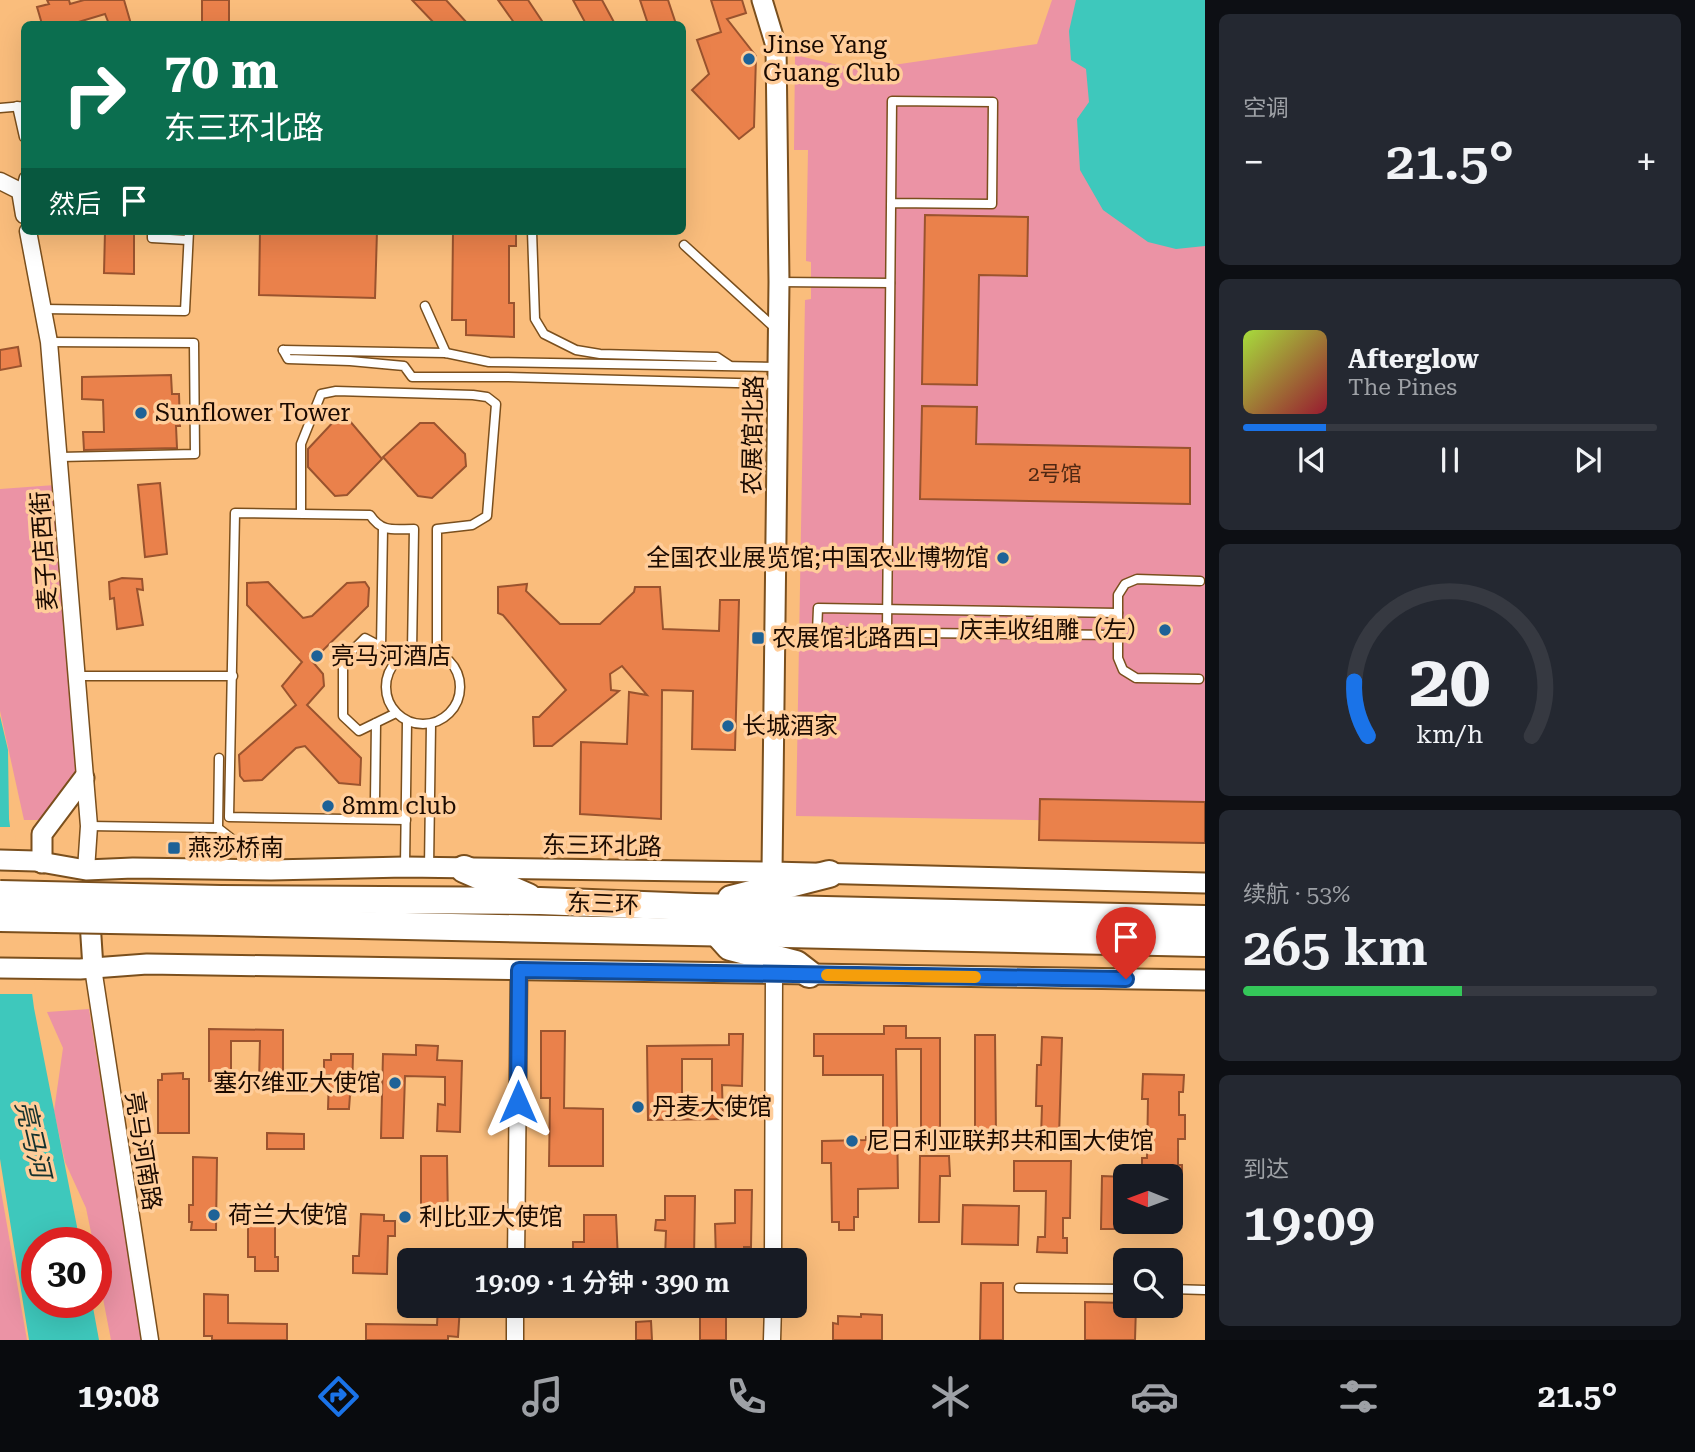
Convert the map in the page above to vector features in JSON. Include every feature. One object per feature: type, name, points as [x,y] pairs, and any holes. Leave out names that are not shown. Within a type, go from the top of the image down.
[{"type":"highway","points":[[464,869],[540,901]]},
{"type":"highway","points":[[695,908],[829,874]]},
{"type":"highway","name":"东三环","points":[[0,894],[221,910],[718,933],[1205,943]]},
{"type":"highway","name":"东三环","points":[[0,918],[540,901],[695,908],[1205,919]]},
{"type":"highway","points":[[718,933],[730,947],[789,962],[809,974]]},
{"type":"street","name":"农展馆北路","points":[[762,0],[776,46],[779,282],[772,872]]},
{"type":"street","points":[[0,181],[21,184]]},
{"type":"street","name":"麦子店西街","points":[[28,235],[49,342],[60,457],[89,826],[86,870]]},
{"type":"street","points":[[38,862],[42,834],[84,778]]},
{"type":"street","name":"东三环北路","points":[[0,860],[38,862],[86,870],[405,867],[772,872],[1205,883]]},
{"type":"street","points":[[86,870],[93,968]]},
{"type":"street","points":[[0,968],[52,970],[147,964],[1205,980]]},
{"type":"street","name":"亮马河南路","points":[[93,968],[149,1340]]},
{"type":"street","points":[[516,1248],[519,970]]},
{"type":"street","points":[[773,1248],[774,974]]},
{"type":"street","points":[[515,1318],[515,1340]]},
{"type":"street","points":[[772,1340],[773,1318]]},
{"type":"lane","points":[[887,631],[890,283],[892,101],[993,102],[992,204],[891,203]]},
{"type":"lane","points":[[0,107],[21,106]]},
{"type":"lane","points":[[43,309],[185,310],[188,236],[152,238],[152,235]]},
{"type":"lane","points":[[532,235],[535,319],[544,334],[576,350],[600,354],[717,357],[729,365]]},
{"type":"lane","points":[[684,245],[778,331]]},
{"type":"lane","points":[[779,282],[890,283]]},
{"type":"lane","points":[[425,306],[446,353]]},
{"type":"lane","points":[[49,342],[194,343],[195,454],[60,457]]},
{"type":"lane","points":[[412,393],[412,377],[404,366],[288,359],[283,350],[446,353],[488,362],[713,367],[729,365],[778,375]]},
{"type":"lane","points":[[712,382],[713,367]]},
{"type":"lane","points":[[412,377],[712,382],[778,375]]},
{"type":"lane","points":[[302,513],[301,444],[321,394],[336,391],[487,397],[496,404],[487,516],[472,525],[437,529],[437,653]]},
{"type":"lane","points":[[406,820],[229,817],[235,513],[370,515],[376,524],[383,528],[414,529],[412,651]]},
{"type":"lane","points":[[381,647],[383,528]]},
{"type":"lane","points":[[1199,679],[1136,678],[1123,670],[1118,658],[1118,595],[1125,584],[1137,579],[1200,581]]},
{"type":"lane","points":[[1118,613],[818,608],[817,632],[1118,635]]},
{"type":"lane","points":[[396,713],[359,731],[343,716],[343,660],[365,638],[401,657]]},
{"type":"lane","points":[[412,651],[437,653],[447,658],[455,668],[460,684],[454,709],[449,715],[431,724],[407,722],[396,713],[387,696],[386,683],[392,666],[412,651]]},
{"type":"lane","points":[[76,676],[233,676]]},
{"type":"lane","points":[[405,867],[407,722]]},
{"type":"lane","points":[[375,800],[376,723]]},
{"type":"lane","points":[[429,868],[431,724]]},
{"type":"lane","points":[[218,828],[219,758]]},
{"type":"lane","points":[[89,826],[218,828],[271,870]]},
{"type":"lane","points":[[1019,1288],[1113,1289]]},
{"type":"lane","points":[[1183,1289],[1205,1290]]},
{"type":"shaded area","name":"全国农业展览馆;中国农业博物馆","points":[[1052,0],[1205,0],[1205,823],[796,816],[805,300],[811,299],[811,262],[806,261],[808,150],[794,150],[795,55],[859,70],[1037,44]]},
{"type":"shaded area","points":[[55,485],[76,773],[42,820],[24,820],[0,711],[0,489]]},
{"type":"shaded area","points":[[89,1009],[142,1340],[111,1340],[107,1318],[112,1318],[112,1227],[90,1227],[86,1208],[65,1162],[54,1111],[63,1048],[47,1012]]},
{"type":"shaded area","points":[[0,1185],[21,1318],[27,1340],[0,1340]]},
{"type":"water","points":[[1076,0],[1205,0],[1205,246],[1176,249],[1148,242],[1103,210],[1080,170],[1077,119],[1089,102],[1086,69],[1071,60],[1069,31]]},
{"type":"water","name":"亮马河","points":[[0,716],[8,750],[9,819],[34,1008],[77,1227],[21,1227],[21,1290],[0,1159]]},
{"type":"water","points":[[25,1318],[95,1318],[99,1340],[29,1340]]},
{"type":"pier","points":[[0,827],[14,827],[36,994],[0,994]]},
{"type":"building","points":[[47,0],[69,0],[70,4],[84,0],[124,0],[130,21],[108,21],[105,14],[82,21],[41,21],[37,7],[49,4]]},
{"type":"building","points":[[202,0],[229,0],[229,21],[202,21]]},
{"type":"building","points":[[412,0],[446,0],[465,21],[432,21]]},
{"type":"building","points":[[498,0],[528,0],[542,21],[513,21]]},
{"type":"building","points":[[573,0],[602,0],[613,21],[584,21]]},
{"type":"building","points":[[640,0],[668,0],[675,21],[647,21]]},
{"type":"building","points":[[711,0],[742,0],[746,13],[727,19],[756,56],[754,127],[739,139],[692,90],[709,74],[697,40],[721,32]]},
{"type":"building","points":[[925,215],[1028,217],[1027,276],[979,275],[977,385],[922,384]]},
{"type":"building","points":[[105,235],[134,235],[134,274],[104,273]]},
{"type":"building","points":[[260,235],[377,235],[375,298],[259,295]]},
{"type":"building","points":[[453,235],[516,235],[516,246],[509,246],[509,303],[514,303],[514,337],[466,335],[466,320],[452,320]]},
{"type":"building","points":[[18,347],[21,366],[0,370],[0,350]]},
{"type":"building","name":"Sunflower Tower","points":[[171,375],[172,394],[179,394],[180,426],[176,426],[177,448],[84,450],[83,432],[104,432],[103,400],[82,399],[82,377]]},
{"type":"building","points":[[922,406],[977,407],[976,444],[1190,448],[1190,504],[920,499]]},
{"type":"building","points":[[336,419],[349,420],[382,459],[347,495],[335,496],[308,467],[308,449]]},
{"type":"building","points":[[420,423],[434,423],[465,454],[466,466],[432,498],[418,496],[383,457]]},
{"type":"building","points":[[160,483],[167,554],[145,557],[138,485]]},
{"type":"building","points":[[122,578],[142,579],[143,590],[137,589],[143,625],[117,629],[114,598],[110,599],[109,582]]},
{"type":"building","points":[[268,582],[303,618],[312,616],[347,583],[365,582],[369,588],[368,606],[312,661],[323,674],[324,686],[307,705],[361,758],[360,785],[339,783],[305,746],[296,748],[262,780],[244,781],[240,776],[239,755],[296,705],[282,686],[302,662],[247,605],[247,583]]},
{"type":"building","points":[[527,584],[526,591],[560,624],[600,624],[634,592],[635,587],[660,587],[663,629],[719,631],[720,600],[739,600],[735,750],[692,749],[693,691],[662,690],[661,819],[580,814],[581,742],[627,744],[629,692],[647,695],[622,666],[610,674],[611,690],[619,691],[552,746],[534,746],[533,717],[539,717],[566,690],[503,615],[498,613],[498,587]]},
{"type":"building","points":[[1040,799],[1205,802],[1205,843],[1039,840]]},
{"type":"building","points":[[884,1026],[906,1026],[906,1038],[940,1038],[940,1134],[921,1134],[921,1049],[896,1049],[898,1188],[858,1189],[858,1217],[854,1217],[854,1230],[839,1230],[839,1222],[832,1222],[831,1163],[822,1163],[822,1141],[866,1140],[866,1137],[883,1136],[883,1075],[823,1075],[823,1056],[814,1056],[814,1034],[884,1034]]},
{"type":"building","points":[[209,1029],[283,1030],[283,1082],[259,1082],[260,1041],[231,1041],[231,1081],[209,1081]]},
{"type":"building","points":[[541,1031],[565,1031],[564,1108],[603,1109],[603,1166],[549,1166],[550,1098],[541,1098]]},
{"type":"building","points":[[729,1034],[743,1034],[742,1086],[722,1085],[723,1119],[648,1120],[647,1046],[729,1045]],"holes":[[[682,1059],[712,1059],[712,1106],[682,1106]]]},
{"type":"building","points":[[975,1035],[995,1035],[996,1137],[975,1137]]},
{"type":"building","points":[[1042,1037],[1062,1038],[1059,1137],[1041,1137],[1042,1106],[1036,1106],[1037,1065],[1041,1065]]},
{"type":"building","points":[[416,1045],[438,1046],[437,1060],[462,1061],[460,1132],[437,1131],[438,1104],[445,1105],[445,1077],[405,1076],[403,1138],[381,1138],[383,1054],[416,1055]]},
{"type":"building","points":[[331,1054],[353,1054],[349,1109],[328,1109],[329,1075],[324,1075],[324,1060],[331,1060]]},
{"type":"building","points":[[183,1073],[183,1079],[189,1079],[189,1133],[158,1133],[158,1080],[162,1080],[162,1074]]},
{"type":"building","points":[[1143,1074],[1184,1075],[1183,1092],[1179,1092],[1179,1115],[1185,1115],[1185,1139],[1178,1139],[1178,1164],[1142,1164],[1142,1158],[1147,1158],[1148,1099],[1142,1099]]},
{"type":"building","points":[[267,1133],[304,1134],[304,1149],[267,1149]]},
{"type":"building","points":[[421,1156],[447,1156],[448,1222],[429,1223],[429,1218],[421,1218]]},
{"type":"building","points":[[920,1156],[949,1156],[950,1176],[940,1176],[939,1222],[919,1222]]},
{"type":"building","points":[[193,1157],[217,1158],[216,1230],[191,1230],[189,1205],[193,1205]]},
{"type":"building","points":[[1014,1161],[1071,1161],[1070,1218],[1063,1218],[1063,1238],[1067,1238],[1067,1253],[1037,1252],[1038,1237],[1045,1237],[1046,1191],[1014,1191]]},
{"type":"building","points":[[1102,1176],[1113,1176],[1113,1229],[1101,1229]]},
{"type":"building","points":[[735,1190],[752,1190],[751,1247],[716,1248],[715,1224],[735,1223]]},
{"type":"building","points":[[665,1196],[695,1196],[694,1248],[665,1248],[666,1231],[655,1230],[656,1220],[665,1220]]},
{"type":"building","points":[[963,1205],[1019,1206],[1018,1245],[962,1244]]},
{"type":"building","points":[[361,1214],[384,1215],[384,1221],[395,1221],[395,1236],[388,1236],[387,1274],[353,1273],[353,1256],[359,1256]]},
{"type":"building","points":[[584,1215],[616,1215],[617,1248],[573,1248],[573,1242],[584,1242]]},
{"type":"building","points":[[262,1220],[275,1220],[275,1257],[278,1257],[278,1271],[255,1271],[255,1257],[248,1257],[248,1226],[261,1226]]},
{"type":"building","points":[[981,1283],[1003,1283],[1003,1340],[980,1340]]},
{"type":"building","points":[[204,1294],[228,1295],[228,1323],[287,1324],[287,1340],[212,1340],[212,1336],[204,1336]]},
{"type":"building","points":[[1085,1302],[1113,1303],[1113,1318],[1136,1318],[1135,1340],[1085,1340]]},
{"type":"building","points":[[861,1314],[882,1315],[882,1340],[833,1340],[833,1323],[838,1324],[838,1316],[861,1317]]},
{"type":"building","points":[[437,1318],[459,1318],[458,1337],[448,1336],[448,1340],[366,1340],[366,1324],[437,1325]]},
{"type":"building","points":[[700,1318],[726,1318],[726,1340],[700,1340]]},
{"type":"building","points":[[651,1321],[652,1340],[636,1340],[636,1322]]},
{"type":"slow traffic","points":[[827,975],[975,977]]},
{"type":"place","name":"Jinse Yang Guang Club","points":[[749,59]]},
{"type":"place","name":"Sunflower Tower","points":[[141,413]]},
{"type":"place","name":"全国农业展览馆;中国农业博物馆","points":[[1003,558]]},
{"type":"place","name":"庆丰收组雕（左）","points":[[1165,630]]},
{"type":"place","name":"农展馆北路西口","points":[[758,638]]},
{"type":"place","name":"亮马河酒店","points":[[317,656]]},
{"type":"place","name":"长城酒家","points":[[728,726]]},
{"type":"place","name":"8mm club","points":[[328,806]]},
{"type":"place","name":"燕莎桥南","points":[[174,848]]},
{"type":"place","name":"塞尔维亚大使馆","points":[[395,1083]]},
{"type":"place","name":"丹麦大使馆","points":[[638,1107]]},
{"type":"place","name":"尼日利亚联邦共和国大使馆","points":[[852,1141]]},
{"type":"place","name":"荷兰大使馆","points":[[214,1215]]},
{"type":"place","name":"利比亚大使馆","points":[[405,1217]]},
{"type":"route","points":[[518,1102],[519,970],[1126,979]]}]
